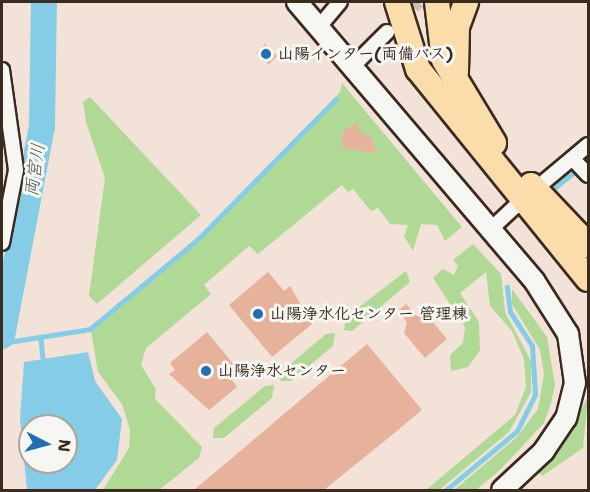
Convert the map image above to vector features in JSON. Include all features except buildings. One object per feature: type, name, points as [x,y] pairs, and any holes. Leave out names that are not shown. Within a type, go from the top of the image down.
[{"type":"highway","points":[[397,2],[410,52],[500,150],[588,266]]},
{"type":"highway","points":[[423,2],[445,89]]},
{"type":"highway","points":[[437,2],[437,34],[445,89]]},
{"type":"highway","points":[[445,89],[466,2]]},
{"type":"highway","points":[[553,218],[588,232]]},
{"type":"highway","points":[[553,218],[588,279]]},
{"type":"street","points":[[297,2],[490,229],[561,320],[572,346],[582,381],[558,434],[502,490]]},
{"type":"street","points":[[318,28],[340,2]]},
{"type":"street","points":[[351,68],[387,32]]},
{"type":"street","points":[[2,70],[16,170],[2,243]]},
{"type":"street","points":[[545,181],[588,145]]},
{"type":"street","points":[[573,159],[588,175]]},
{"type":"street","points":[[490,229],[515,207]]},
{"type":"green space","points":[[342,83],[462,227],[445,241],[437,225],[421,224],[413,251],[404,236],[408,225],[390,224],[378,208],[371,211],[353,189],[348,192],[342,185],[258,254],[249,246],[204,285],[211,294],[146,348],[141,365],[156,389],[155,399],[202,447],[199,458],[159,490],[103,490],[129,448],[130,430],[122,404],[98,372],[91,331],[199,241],[340,92]]},
{"type":"green space","points":[[90,97],[201,215],[97,304],[89,296],[105,178],[86,122],[83,102]]},
{"type":"green space","points":[[473,244],[501,274],[505,312],[531,361],[531,392],[509,432],[439,490],[426,490],[515,415],[526,387],[524,359],[512,331],[490,306],[486,272],[460,293],[479,322],[480,350],[468,367],[451,371],[450,355],[463,343],[465,327],[433,278],[443,269],[454,275],[458,266],[453,260]]},
{"type":"green space","points":[[406,271],[410,282],[352,331],[344,330],[346,317]]},
{"type":"green space","points":[[512,289],[547,337],[555,385],[551,403],[544,423],[501,469],[476,490],[454,490],[517,437],[538,409],[544,374],[540,350],[512,304]]},
{"type":"green space","points":[[335,333],[333,346],[291,381],[280,381],[282,371],[326,334]]},
{"type":"green space","points":[[274,385],[272,398],[224,438],[213,438],[214,428],[265,386]]},
{"type":"green space","points":[[588,397],[583,448],[542,476],[538,471],[561,446]]},
{"type":"water","points":[[88,352],[95,381],[122,419],[117,460],[95,490],[27,490],[25,474],[78,474],[78,414],[20,414],[24,362]]},
{"type":"waterway","name":"両宮川","points":[[2,336],[42,126],[44,2]]},
{"type":"waterway","points":[[2,343],[90,329],[197,240],[336,99]]},
{"type":"waterway","points":[[552,190],[588,161]]},
{"type":"waterway","points":[[446,490],[517,431],[535,395],[532,346],[510,312],[507,287]]},
{"type":"waterway","points":[[41,339],[43,358]]},
{"type":"tunnel","points":[[398,21],[418,2]]},
{"type":"place","name":"山陽インター(両備バス)","points":[[266,54]]},
{"type":"place","name":"山陽浄水化センター 管理棟","points":[[258,314]]},
{"type":"place","name":"山陽浄水センター","points":[[206,371]]}]
